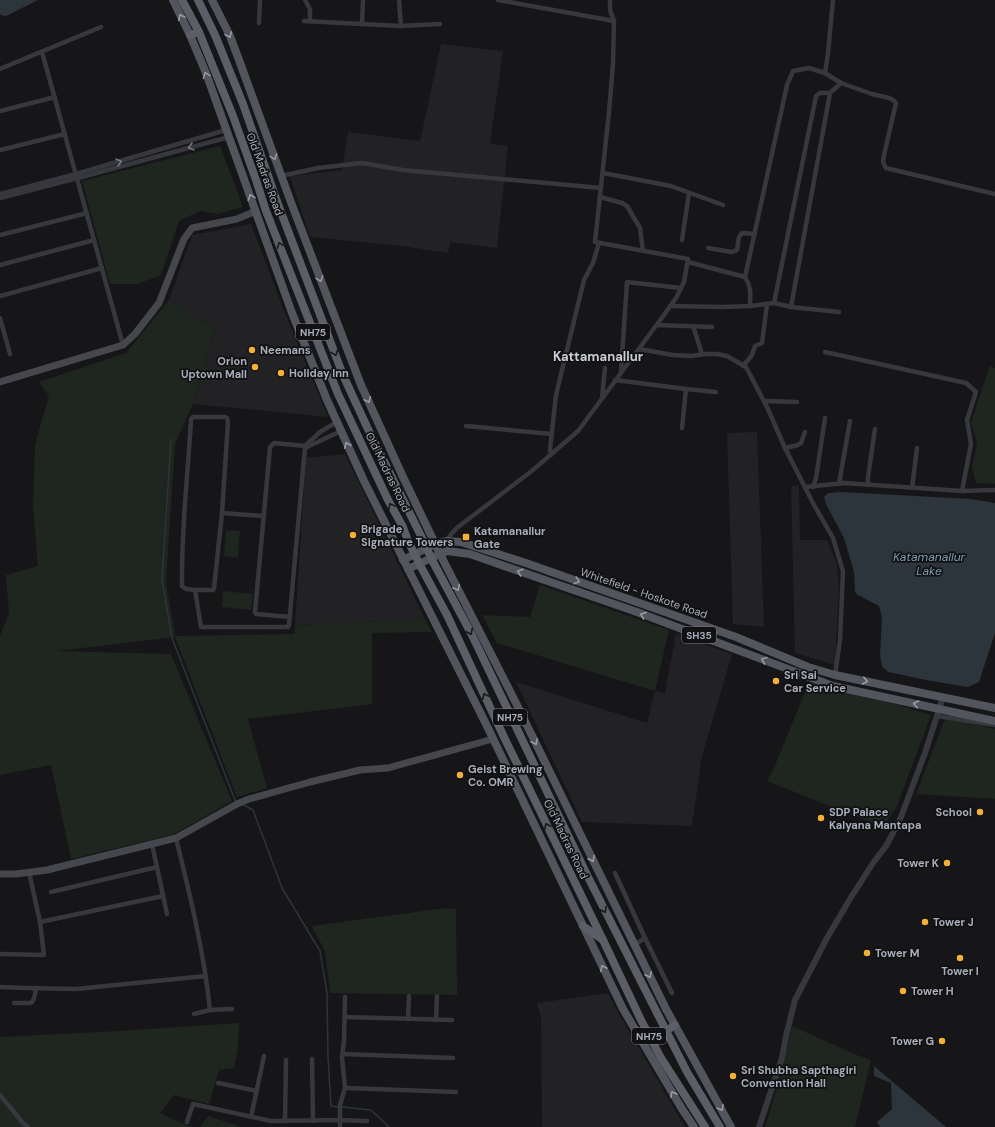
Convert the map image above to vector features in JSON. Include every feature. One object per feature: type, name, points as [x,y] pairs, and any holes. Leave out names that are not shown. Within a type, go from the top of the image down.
[{"type":"highway","name":"Old Madras Road","points":[[182,0],[199,32],[233,116],[266,211],[333,380],[388,500],[403,527],[421,567],[447,615],[512,755],[604,940]]},
{"type":"highway","name":"Old Madras Road","points":[[198,0],[215,35],[248,119],[279,207],[343,375],[366,427],[432,560],[472,635],[586,875],[666,1031]]},
{"type":"highway","points":[[190,35],[199,32]]},
{"type":"highway","points":[[583,926],[604,940]]},
{"type":"highway","name":"NH75","points":[[604,940],[641,1020],[658,1052],[705,1127]]},
{"type":"highway","points":[[666,1031],[675,1025]]},
{"type":"highway","name":"NH75","points":[[666,1031],[687,1072],[720,1127]]},
{"type":"main road","points":[[173,0],[206,73],[292,313],[336,422],[403,560],[503,758],[624,1009],[694,1127]]},
{"type":"main road","name":"Old Madras Road","points":[[212,0],[240,60],[310,256],[361,385],[414,502],[435,544],[444,552],[634,945],[675,1025],[731,1127]]},
{"type":"main road","points":[[0,382],[123,345],[135,334],[159,303],[184,239],[192,228],[237,219],[256,211]]},
{"type":"main road","name":"Whitefield - Hoskote Road","points":[[403,560],[435,544],[447,541],[461,542],[477,546],[736,637],[796,662],[836,675],[995,708]]},
{"type":"main road","points":[[408,569],[444,552]]},
{"type":"main road","name":"Whitefield - Hoskote Road","points":[[444,552],[470,554],[637,612],[841,688],[938,713],[995,721]]},
{"type":"main road","points":[[793,671],[796,662]]},
{"type":"main road","points":[[0,874],[16,874],[54,868],[176,838],[237,804],[250,799],[360,770],[388,768],[493,739]]},
{"type":"street","points":[[259,22],[260,0]]},
{"type":"street","points":[[305,0],[310,9],[310,21]]},
{"type":"street","points":[[362,24],[363,0]]},
{"type":"street","points":[[399,0],[401,26]]},
{"type":"street","points":[[498,0],[614,21]]},
{"type":"street","points":[[610,0],[610,10],[614,21],[613,64],[595,242],[688,259],[688,262],[745,277]]},
{"type":"street","points":[[825,73],[833,0]]},
{"type":"street","points":[[304,21],[401,26],[440,24]]},
{"type":"street","points":[[0,69],[102,27]]},
{"type":"street","points":[[42,52],[123,345]]},
{"type":"street","points":[[750,306],[751,289],[745,277],[787,85],[793,72],[809,68],[825,73],[841,84],[890,98],[896,103],[884,155],[886,168],[995,194]]},
{"type":"street","points":[[774,303],[816,96],[820,93],[830,93],[841,84]]},
{"type":"street","points":[[791,307],[830,93]]},
{"type":"street","points":[[0,111],[55,97]]},
{"type":"street","points":[[0,150],[65,134]]},
{"type":"street","points":[[0,198],[228,134]]},
{"type":"street","points":[[0,194],[77,176],[228,134]]},
{"type":"street","points":[[281,176],[318,168],[362,164],[403,170],[601,188]]},
{"type":"street","points":[[603,173],[671,186],[723,205]]},
{"type":"street","points":[[682,240],[689,192]]},
{"type":"street","points":[[600,197],[622,203],[627,206],[640,228],[643,251]]},
{"type":"street","points":[[0,235],[87,212]]},
{"type":"street","points":[[708,248],[732,252],[737,250],[739,236],[742,233],[755,234]]},
{"type":"street","points":[[0,265],[94,240]]},
{"type":"street","points":[[551,455],[550,449],[556,395],[584,280],[593,263],[599,243]]},
{"type":"street","points":[[444,552],[449,536],[533,470],[578,431],[670,306],[684,282],[688,262]]},
{"type":"street","points":[[0,296],[102,268]]},
{"type":"street","points":[[621,372],[627,282],[680,288]]},
{"type":"street","points":[[670,306],[722,307],[774,303],[791,307],[839,312]]},
{"type":"street","points":[[744,366],[752,355],[755,346],[762,343],[767,304]]},
{"type":"street","points":[[0,318],[10,354]]},
{"type":"street","points":[[657,325],[712,327]]},
{"type":"street","points":[[693,326],[702,354]]},
{"type":"street","points":[[639,349],[673,355],[692,356],[717,354],[727,356],[746,367],[764,401],[785,448],[833,538],[843,572],[840,640],[836,675]]},
{"type":"street","points":[[824,352],[966,383],[976,392],[967,420],[971,444],[962,491]]},
{"type":"street","points":[[602,398],[605,368]]},
{"type":"street","points":[[616,380],[686,390],[716,392]]},
{"type":"street","points":[[682,428],[686,390]]},
{"type":"street","points":[[764,401],[797,402]]},
{"type":"street","points":[[193,417],[225,417],[227,418],[222,513],[214,588],[213,590],[195,590],[186,589],[182,586],[186,482],[191,419],[193,417]]},
{"type":"street","points":[[812,486],[816,478],[825,418]]},
{"type":"street","points":[[839,484],[850,421]]},
{"type":"street","points":[[195,590],[201,627],[288,626],[305,447],[320,432],[336,422]]},
{"type":"street","points":[[466,426],[552,434]]},
{"type":"street","points":[[868,485],[875,429]]},
{"type":"street","points":[[290,617],[256,614],[255,612],[270,447],[274,443],[305,447],[341,431]]},
{"type":"street","points":[[785,448],[801,443],[805,432]]},
{"type":"street","points":[[912,488],[917,448]]},
{"type":"street","points":[[805,487],[839,484],[962,491],[995,490]]},
{"type":"street","points":[[222,513],[264,516]]},
{"type":"street","points":[[759,1127],[782,1058],[795,1000],[801,986],[852,895],[886,846],[901,818],[943,698]]},
{"type":"street","points":[[938,713],[995,725]]},
{"type":"street","points":[[176,838],[194,913],[206,976],[210,1010]]},
{"type":"street","points":[[152,844],[167,914]]},
{"type":"street","points":[[51,892],[157,868]]},
{"type":"street","points":[[0,954],[44,955],[40,922],[29,872]]},
{"type":"street","points":[[615,873],[672,992]]},
{"type":"street","points":[[40,922],[163,896]]},
{"type":"street","points":[[634,945],[645,938]]},
{"type":"street","points":[[0,986],[76,989],[206,976]]},
{"type":"street","points":[[14,1003],[31,1003],[34,1000],[36,988]]},
{"type":"street","points":[[408,1019],[409,996]]},
{"type":"street","points":[[436,1020],[437,996]]},
{"type":"street","points":[[340,1127],[340,1104],[345,1088],[342,1054],[344,1040],[345,997]]},
{"type":"street","points":[[194,1014],[210,1010],[232,1009]]},
{"type":"street","points":[[345,1017],[452,1020]]},
{"type":"street","points":[[342,1054],[453,1058]]},
{"type":"street","points":[[251,1117],[264,1056]]},
{"type":"street","points":[[312,1059],[312,1120]]},
{"type":"street","points":[[285,1121],[286,1060]]},
{"type":"street","points":[[218,1083],[257,1091]]},
{"type":"street","points":[[345,1088],[456,1092]]},
{"type":"street","points":[[0,1095],[28,1127]]},
{"type":"street","points":[[187,1122],[193,1104],[271,1121],[366,1121]]},
{"type":"shaded area","points":[[441,44],[503,51],[490,144],[508,146],[497,248],[450,242],[448,253],[402,246],[310,237],[290,176],[342,170],[348,132],[420,141]]},
{"type":"shaded area","points":[[220,146],[243,207],[218,214],[200,211],[179,221],[161,275],[137,284],[110,284],[82,181]]},
{"type":"shaded area","points":[[251,224],[283,308],[328,417],[193,404],[215,329],[169,300],[192,235]]},
{"type":"shaded area","points":[[169,300],[215,329],[193,404],[175,444],[166,582],[175,636],[295,634],[295,625],[425,619],[432,632],[372,633],[372,704],[248,719],[267,788],[237,797],[175,637],[57,651],[171,654],[232,801],[174,834],[71,859],[51,765],[0,775],[0,636],[9,613],[6,575],[38,566],[33,506],[35,444],[49,396],[39,382],[126,353]]},
{"type":"shaded area","points":[[990,366],[995,368],[995,484],[976,483],[972,468],[977,443],[971,422]]},
{"type":"shaded area","points":[[757,432],[764,627],[733,624],[727,433]]},
{"type":"shaded area","points":[[345,454],[425,619],[295,625],[306,458]]},
{"type":"shaded area","points":[[791,486],[799,486],[800,540],[827,540],[837,564],[839,589],[835,665],[795,653]]},
{"type":"shaded area","points":[[226,530],[240,531],[238,558],[224,556]]},
{"type":"shaded area","points":[[540,585],[669,630],[655,691],[497,643],[482,615],[530,617]]},
{"type":"shaded area","points":[[223,591],[253,594],[251,610],[222,607]]},
{"type":"shaded area","points":[[676,634],[732,654],[702,756],[692,826],[582,822],[516,682],[647,723],[655,691],[665,693]]},
{"type":"shaded area","points":[[810,680],[931,715],[897,806],[883,827],[767,781],[774,768]]},
{"type":"shaded area","points":[[945,719],[967,722],[995,729],[995,799],[916,794]]},
{"type":"shaded area","points":[[446,908],[456,909],[457,995],[330,993],[325,951],[312,926]]},
{"type":"shaded area","points":[[608,993],[685,1127],[542,1127],[541,1018],[537,1003]]},
{"type":"shaded area","points":[[239,1023],[238,1047],[234,1068],[219,1070],[209,1104],[174,1095],[160,1113],[191,1127],[0,1127],[0,1037]]},
{"type":"shaded area","points":[[792,1026],[854,1054],[871,1060],[855,1127],[765,1127],[782,1072]]},
{"type":"shaded area","points":[[208,1116],[242,1127],[200,1127]]},
{"type":"water","points":[[0,0],[38,0],[6,16],[0,15]]},
{"type":"water","name":"Katamanallur Lake","points":[[842,492],[971,499],[995,503],[995,633],[979,682],[968,687],[931,681],[888,672],[882,666],[880,655],[882,617],[879,606],[855,592],[854,572],[844,538],[826,504],[824,497],[828,493]]},
{"type":"water","points":[[874,1066],[946,1127],[880,1127],[877,1122],[892,1109],[891,1083],[874,1076]]},
{"type":"waterway","points":[[171,439],[162,580],[172,638],[235,800],[237,801]]},
{"type":"waterway","points":[[242,804],[253,810],[282,888],[320,951],[327,993],[328,1057],[331,1106],[338,1107]]},
{"type":"waterway","points":[[342,1107],[371,1110],[389,1127]]},
{"type":"place","name":"Neemans","points":[[252,350]]},
{"type":"place","name":"Orion Uptown Mall","points":[[255,367]]},
{"type":"place","name":"Holiday Inn","points":[[281,373]]},
{"type":"place","name":"Brigade Signature Towers","points":[[353,535]]},
{"type":"place","name":"Katamanallur Gate","points":[[466,537]]},
{"type":"place","name":"Sri Sai Car Service","points":[[776,681]]},
{"type":"place","name":"Geist Brewing Co. OMR","points":[[460,775]]},
{"type":"place","name":"School","points":[[980,812]]},
{"type":"place","name":"SDP Palace Kalyana Mantapa","points":[[821,818]]},
{"type":"place","name":"Tower K","points":[[947,863]]},
{"type":"place","name":"Tower J","points":[[925,922]]},
{"type":"place","name":"Tower M","points":[[867,953]]},
{"type":"place","name":"Tower I","points":[[960,958]]},
{"type":"place","name":"Tower H","points":[[903,991]]},
{"type":"place","name":"Tower G","points":[[942,1041]]},
{"type":"place","name":"Sri Shubha Sapthagiri Convention Hall","points":[[733,1076]]},
{"type":"district","name":"Kattamanallur","points":[[598,356]]}]
